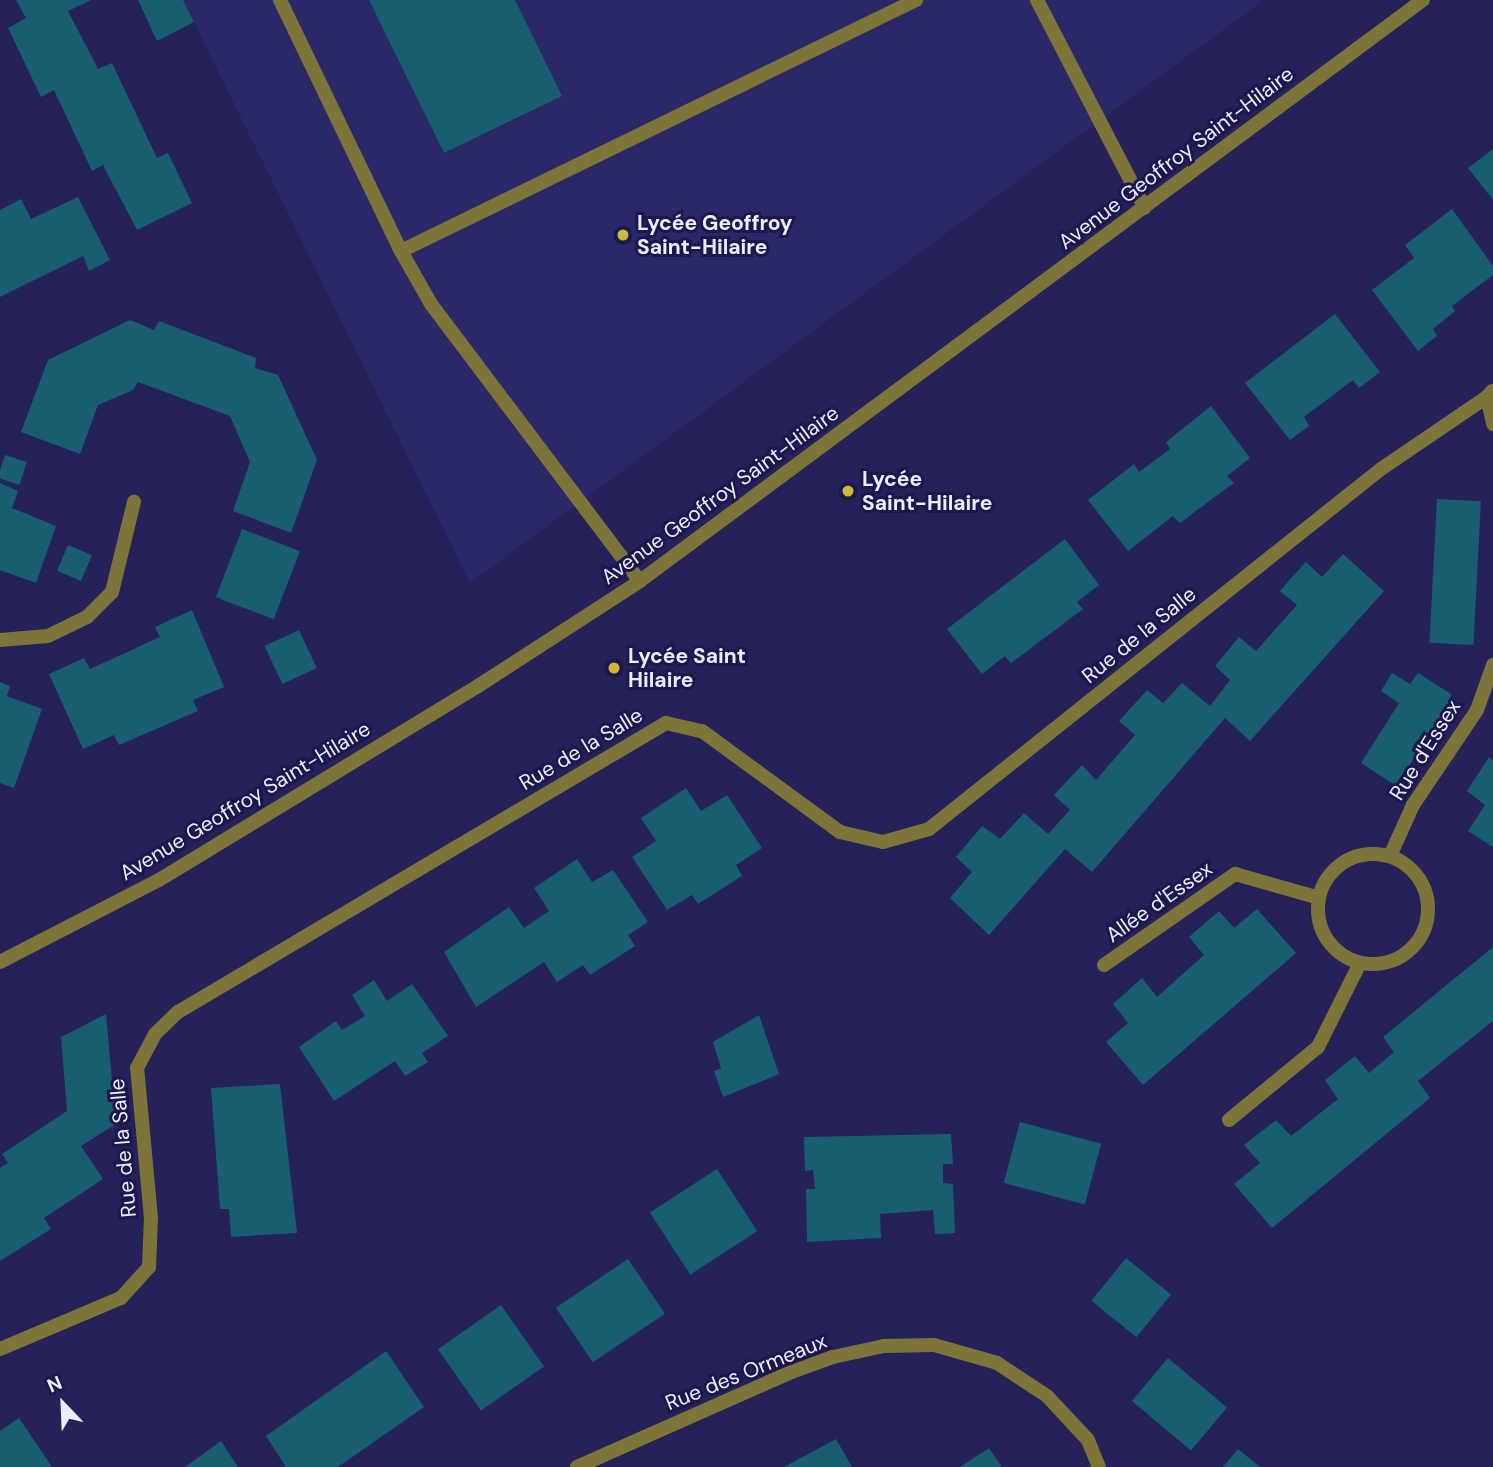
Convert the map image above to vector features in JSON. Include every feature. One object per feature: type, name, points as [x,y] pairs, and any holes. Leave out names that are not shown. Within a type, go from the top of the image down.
[{"type":"street","points":[[280,0],[401,251],[431,304],[640,581]]},
{"type":"street","points":[[401,251],[916,0]]},
{"type":"street","points":[[1037,0],[1145,208]]},
{"type":"street","name":"Avenue Geoffroy Saint-Hilaire","points":[[0,962],[159,880],[478,686],[640,581],[1423,0]]},
{"type":"street","points":[[1490,393],[1493,424]]},
{"type":"street","name":"Rue de la Salle","points":[[0,1349],[121,1298],[149,1267],[151,1218],[137,1068],[155,1034],[178,1012],[666,723],[702,731],[839,832],[883,842],[929,829],[1381,469],[1490,393]]},
{"type":"street","points":[[0,640],[48,636],[87,617],[112,592],[134,502]]},
{"type":"street","name":"Rue d'Essex","points":[[1390,856],[1413,805],[1477,710],[1493,665]]},
{"type":"street","points":[[1371,853],[1390,856],[1408,865],[1425,887],[1429,906],[1426,927],[1417,944],[1402,957],[1380,965],[1360,963],[1331,946],[1321,929],[1319,898],[1326,879],[1342,863],[1371,853]]},
{"type":"street","name":"Allée d'Essex","points":[[1104,965],[1235,874],[1319,898]]},
{"type":"street","points":[[1229,1120],[1318,1047],[1360,963]]},
{"type":"street","name":"Rue des Ormeaux","points":[[577,1467],[822,1361],[884,1346],[934,1345],[997,1363],[1047,1396],[1088,1440],[1099,1467]]},
{"type":"shaded area","name":"Lycée Geoffroy Saint-Hilaire","points":[[183,0],[1264,0],[470,583]]},
{"type":"building","points":[[16,0],[91,0],[68,11],[98,69],[112,63],[157,158],[168,153],[192,203],[137,230],[103,165],[92,171],[54,90],[41,97],[8,28],[26,18]]},
{"type":"building","points":[[138,0],[183,0],[194,22],[157,41]]},
{"type":"building","points":[[369,0],[515,0],[562,96],[444,153]]},
{"type":"building","points":[[1493,149],[1493,200],[1468,168]]},
{"type":"building","points":[[78,197],[110,260],[89,271],[83,256],[0,297],[0,210],[21,199],[31,219]]},
{"type":"building","points":[[1452,209],[1493,266],[1493,275],[1452,306],[1455,311],[1433,329],[1437,336],[1418,351],[1372,290],[1414,258],[1405,245]]},
{"type":"building","points":[[1335,314],[1380,372],[1359,388],[1353,380],[1304,417],[1309,426],[1290,440],[1245,383]]},
{"type":"building","points":[[130,320],[154,330],[159,321],[256,358],[255,368],[278,375],[317,460],[291,533],[233,511],[250,462],[230,416],[138,382],[133,390],[98,405],[80,454],[21,432],[48,360]]},
{"type":"building","points":[[1211,406],[1250,458],[1227,476],[1234,483],[1180,523],[1173,516],[1128,551],[1088,500],[1134,464],[1139,472],[1170,449],[1166,442]]},
{"type":"building","points":[[5,455],[27,462],[19,485],[0,479]]},
{"type":"building","points":[[0,483],[18,491],[12,508],[56,526],[36,583],[0,570]]},
{"type":"building","points":[[1437,499],[1481,501],[1473,645],[1429,643]]},
{"type":"building","points":[[242,529],[300,551],[274,619],[216,597]]},
{"type":"building","points":[[1065,539],[1099,585],[1077,602],[1083,609],[1011,663],[1005,656],[982,674],[947,629]]},
{"type":"building","points":[[68,545],[92,555],[81,581],[57,571]]},
{"type":"building","points":[[1343,554],[1384,591],[1250,741],[1225,718],[1092,872],[1065,849],[989,935],[950,898],[972,872],[956,857],[982,826],[1000,839],[1024,813],[1048,834],[1070,810],[1054,795],[1082,765],[1096,780],[1135,735],[1119,721],[1147,690],[1163,703],[1182,683],[1210,706],[1230,680],[1215,666],[1239,637],[1256,651],[1297,605],[1280,591],[1292,577],[1306,562],[1322,577]]},
{"type":"building","points":[[192,610],[224,687],[193,700],[198,711],[119,745],[114,735],[83,749],[49,674],[84,658],[90,669],[160,637],[155,627]]},
{"type":"building","points":[[299,630],[317,668],[282,684],[265,646]]},
{"type":"building","points":[[1392,673],[1410,684],[1418,673],[1454,696],[1396,786],[1361,763],[1399,703],[1381,691]]},
{"type":"building","points":[[0,682],[10,686],[7,696],[42,709],[14,788],[0,783]]},
{"type":"building","points":[[1489,757],[1493,761],[1493,847],[1468,831],[1485,805],[1467,791]]},
{"type":"building","points":[[686,788],[701,811],[727,795],[762,848],[736,865],[742,876],[698,904],[692,895],[667,910],[632,857],[656,841],[641,818]]},
{"type":"building","points":[[577,859],[592,882],[613,870],[648,922],[628,935],[635,946],[590,975],[583,965],[557,982],[544,962],[476,1007],[444,952],[509,907],[524,928],[549,911],[534,888]]},
{"type":"building","points":[[1257,909],[1296,953],[1143,1085],[1106,1042],[1128,1023],[1113,1004],[1142,978],[1157,997],[1204,955],[1189,937],[1219,911],[1234,928]]},
{"type":"building","points":[[1493,947],[1493,1021],[1418,1081],[1430,1098],[1272,1228],[1234,1184],[1260,1163],[1244,1145],[1276,1120],[1291,1136],[1338,1099],[1325,1080],[1355,1056],[1369,1073],[1394,1052],[1383,1037]]},
{"type":"building","points":[[374,980],[387,1001],[412,984],[448,1036],[422,1053],[428,1062],[405,1076],[395,1061],[334,1101],[299,1047],[336,1021],[342,1030],[365,1016],[352,995]]},
{"type":"building","points":[[106,1014],[116,1124],[81,1146],[103,1179],[44,1218],[51,1229],[0,1261],[0,1168],[8,1163],[2,1154],[67,1111],[61,1037]]},
{"type":"building","points":[[759,1015],[779,1074],[723,1097],[714,1071],[721,1068],[713,1042]]},
{"type":"building","points":[[280,1084],[297,1233],[231,1237],[229,1209],[220,1209],[211,1088]]},
{"type":"building","points":[[1020,1122],[1101,1144],[1085,1205],[1004,1183]]},
{"type":"building","points":[[951,1134],[953,1164],[943,1164],[943,1183],[953,1184],[955,1233],[935,1234],[933,1210],[880,1214],[881,1238],[807,1242],[806,1189],[815,1189],[813,1170],[805,1171],[804,1137]]},
{"type":"building","points":[[717,1169],[757,1231],[690,1275],[650,1213]]},
{"type":"building","points":[[1126,1258],[1171,1295],[1136,1337],[1091,1301]]},
{"type":"building","points":[[628,1259],[665,1314],[593,1362],[556,1308]]},
{"type":"building","points":[[501,1305],[544,1366],[481,1411],[438,1349]]},
{"type":"building","points":[[386,1351],[424,1407],[338,1467],[286,1467],[266,1436]]},
{"type":"building","points":[[1168,1358],[1227,1407],[1191,1450],[1132,1401]]},
{"type":"building","points":[[19,1418],[52,1467],[0,1467],[0,1431]]},
{"type":"building","points":[[836,1439],[852,1467],[784,1467]]},
{"type":"building","points":[[221,1441],[238,1467],[185,1467]]},
{"type":"building","points":[[989,1448],[1002,1467],[960,1467]]},
{"type":"building","points":[[1238,1449],[1260,1467],[1223,1467]]},
{"type":"place","name":"Lycée Geoffroy Saint-Hilaire","points":[[623,235]]},
{"type":"place","name":"Lycée Saint-Hilaire","points":[[848,491]]},
{"type":"place","name":"Lycée Saint Hilaire","points":[[614,668]]}]
